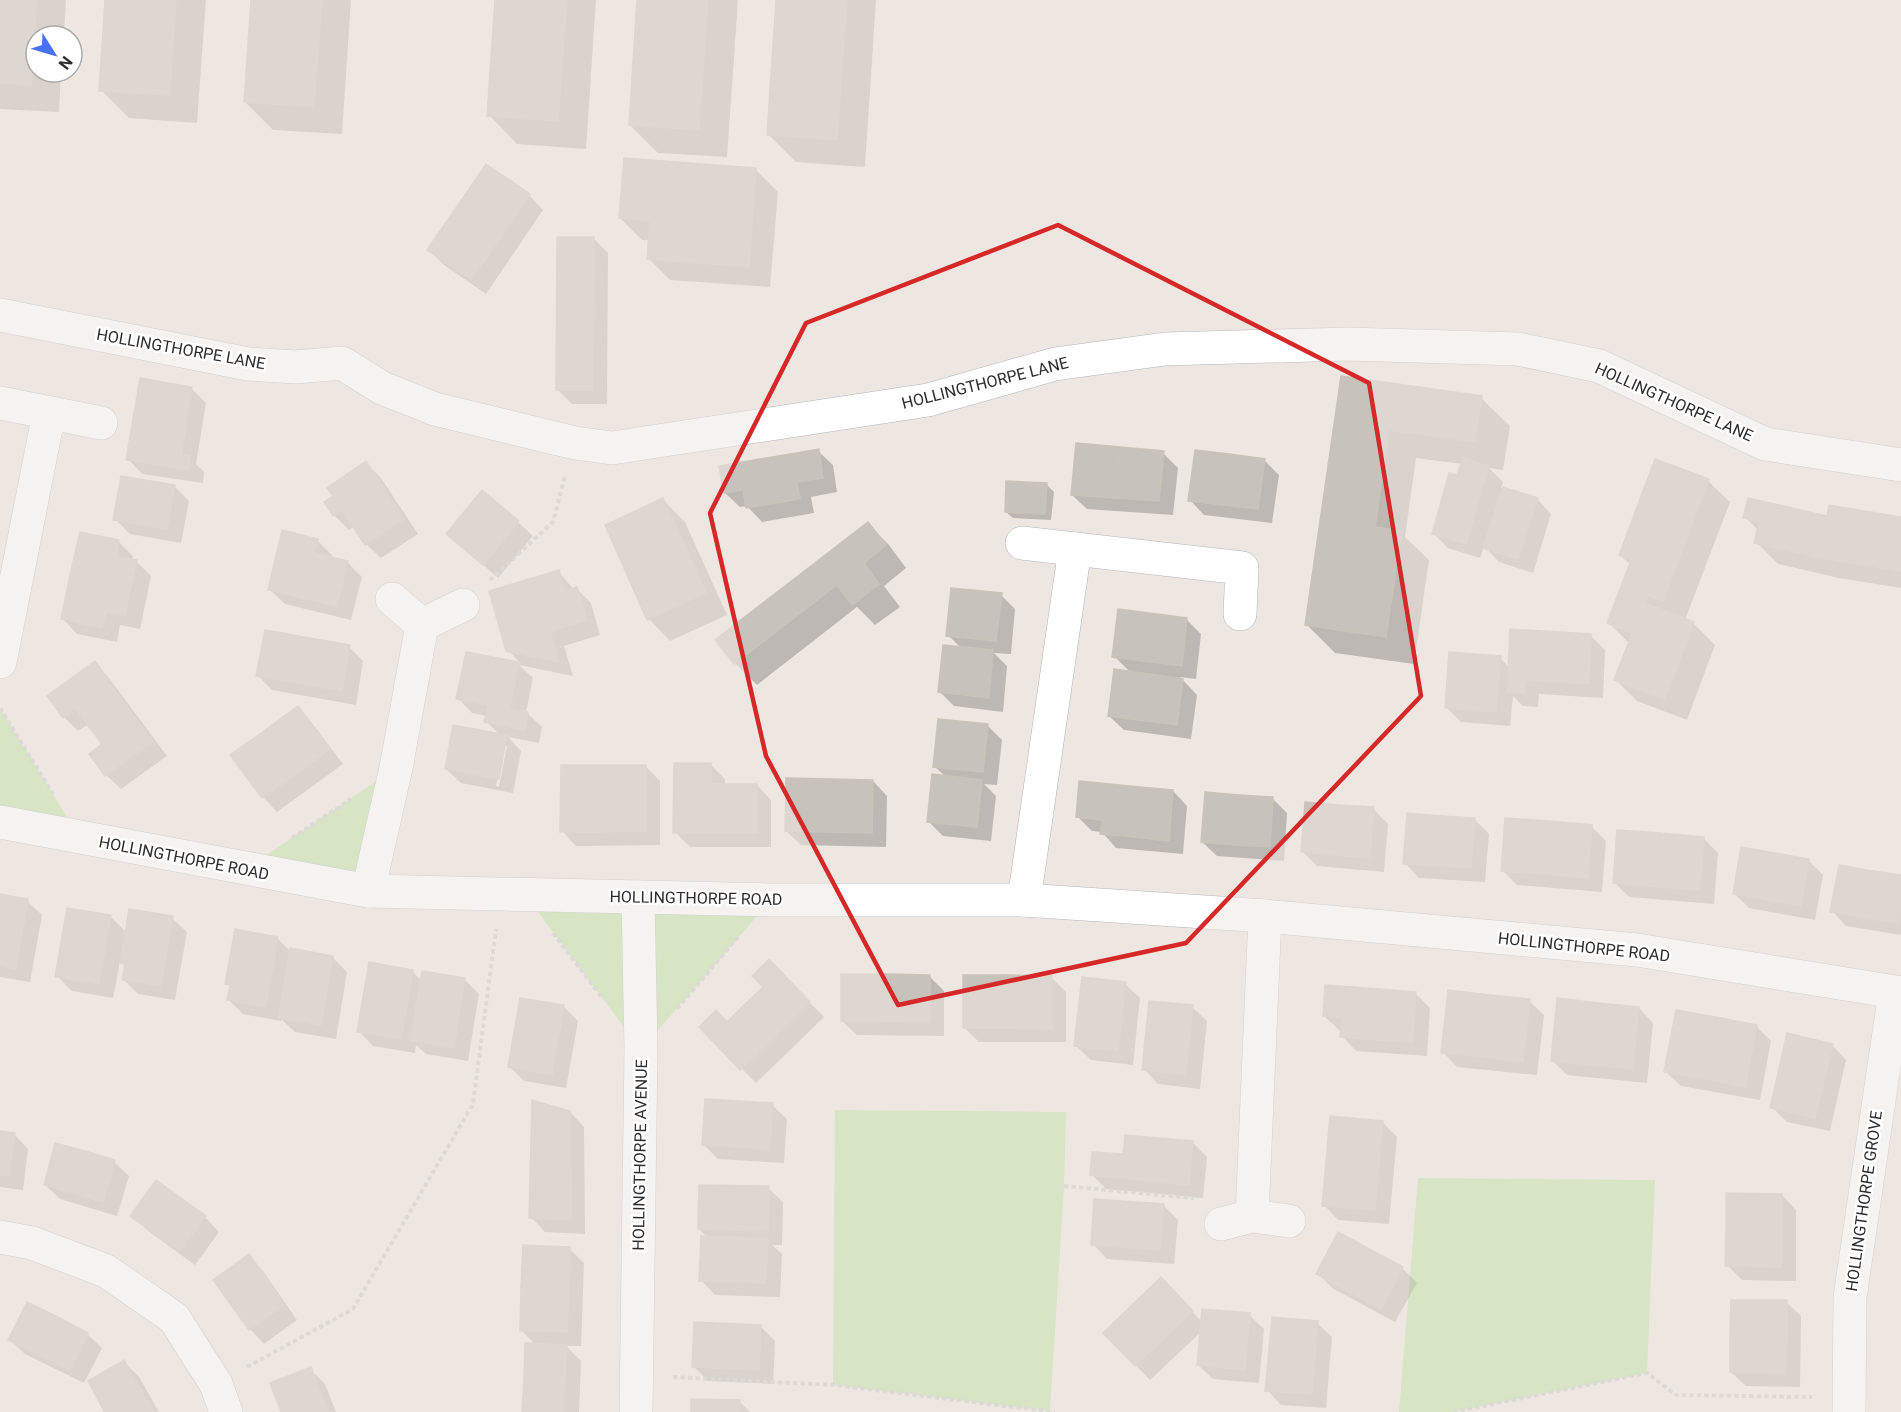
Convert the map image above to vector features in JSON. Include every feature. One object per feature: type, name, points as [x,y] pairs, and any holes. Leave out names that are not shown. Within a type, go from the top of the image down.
[{"type":"street","name":"HOLLINGTHORPE LANE","points":[[0,315],[248,364],[296,367],[342,363],[382,388],[435,409],[575,443],[612,448],[928,400],[1055,364],[1165,349],[1348,344],[1518,349],[1599,366],[1766,444],[1901,465]]},
{"type":"street","points":[[0,403],[101,423]]},
{"type":"street","points":[[0,662],[49,413]]},
{"type":"street","points":[[1022,543],[1242,568],[1240,614]]},
{"type":"street","points":[[1024,900],[1075,549]]},
{"type":"street","points":[[392,599],[422,625]]},
{"type":"street","points":[[422,625],[463,605]]},
{"type":"street","points":[[368,891],[396,768],[422,625]]},
{"type":"street","name":"HOLLINGTHORPE ROAD","points":[[0,822],[246,870],[368,891],[638,897],[1024,900],[1264,916],[1637,950],[1898,993]]},
{"type":"street","name":"HOLLINGTHORPE AVENUE","points":[[636,1412],[641,1050],[638,897]]},
{"type":"street","points":[[1252,1216],[1264,916]]},
{"type":"street","name":"HOLLINGTHORPE GROVE","points":[[1849,1405],[1850,1297],[1898,993]]},
{"type":"street","points":[[1221,1224],[1252,1216],[1289,1221]]},
{"type":"street","points":[[0,1237],[32,1243],[106,1271],[174,1318],[221,1398]]},
{"type":"path","points":[[463,605],[553,522],[575,443]]},
{"type":"path","points":[[0,708],[80,838]]},
{"type":"path","points":[[246,870],[396,768]]},
{"type":"path","points":[[221,1398],[353,1309],[473,1104],[500,895]]},
{"type":"path","points":[[1064,1186],[1206,1199],[1221,1224]]},
{"type":"path","points":[[1453,1412],[1647,1373],[1676,1395],[1849,1405]]},
{"type":"path","points":[[638,1375],[833,1385],[1055,1412]]},
{"type":"highlighted area","points":[[1058,225],[1369,383],[1421,696],[1186,943],[898,1005],[766,756],[710,513],[806,323]]},
{"type":"green space","points":[[0,708],[80,838],[0,822]]},
{"type":"green space","points":[[396,768],[368,891],[246,869]]},
{"type":"green space","points":[[526,896],[771,900],[641,1050]]},
{"type":"green space","points":[[835,1110],[1066,1112],[1064,1186],[1050,1411],[833,1385]]},
{"type":"green space","points":[[1418,1178],[1655,1180],[1647,1373],[1453,1412],[1399,1412]]},
{"type":"building","points":[[0,0],[37,0],[35,24],[24,24],[24,84],[31,85],[0,83]]},
{"type":"building","points":[[105,0],[176,0],[170,95],[99,91]]},
{"type":"building","points":[[251,0],[322,0],[314,107],[244,102]]},
{"type":"building","points":[[495,0],[567,0],[558,121],[487,116]]},
{"type":"building","points":[[637,0],[708,0],[699,130],[629,125]]},
{"type":"building","points":[[776,0],[847,0],[837,140],[767,135]]},
{"type":"building","points":[[624,158],[756,168],[749,267],[647,259],[650,221],[619,218]]},
{"type":"building","points":[[486,164],[530,194],[471,280],[427,250]]},
{"type":"building","points":[[557,237],[594,237],[593,390],[556,390]]},
{"type":"building","points":[[1341,376],[1482,396],[1475,442],[1389,430],[1375,527],[1402,531],[1386,637],[1305,625]]},
{"type":"building","points":[[140,378],[192,387],[181,455],[190,456],[188,470],[126,460]]},
{"type":"building","points":[[1076,443],[1120,447],[1115,498],[1071,495]]},
{"type":"building","points":[[1120,447],[1164,451],[1159,501],[1115,498]]},
{"type":"building","points":[[819,449],[823,478],[797,482],[800,499],[746,508],[743,490],[724,493],[719,466]]},
{"type":"building","points":[[1195,450],[1229,454],[1223,505],[1188,501]]},
{"type":"building","points":[[1229,454],[1265,459],[1258,509],[1223,505]]},
{"type":"building","points":[[1463,458],[1489,466],[1466,544],[1432,534],[1449,473],[1457,475]]},
{"type":"building","points":[[1655,459],[1709,479],[1663,601],[1648,595],[1645,603],[1694,622],[1665,699],[1614,680],[1632,633],[1607,623],[1631,560],[1619,555]]},
{"type":"building","points":[[366,461],[404,519],[365,545],[342,510],[333,516],[324,502],[333,496],[327,488]]},
{"type":"building","points":[[121,476],[175,485],[167,529],[113,520]]},
{"type":"building","points":[[1006,481],[1047,483],[1045,514],[1005,512]]},
{"type":"building","points":[[1503,487],[1538,498],[1518,559],[1483,548]]},
{"type":"building","points":[[482,490],[519,521],[483,565],[446,534]]},
{"type":"building","points":[[663,498],[706,593],[647,620],[605,525]]},
{"type":"building","points":[[1748,498],[1827,516],[1829,505],[1901,517],[1901,571],[1816,557],[1754,543],[1759,522],[1743,518]]},
{"type":"building","points":[[868,522],[886,545],[864,563],[879,584],[852,605],[837,585],[734,664],[715,640]]},
{"type":"building","points":[[282,530],[318,539],[314,553],[348,561],[337,606],[268,590]]},
{"type":"building","points":[[80,532],[119,540],[116,556],[137,560],[131,587],[70,575]]},
{"type":"building","points":[[559,570],[565,591],[577,587],[587,620],[550,631],[559,662],[506,651],[489,591]]},
{"type":"building","points":[[70,575],[131,587],[125,615],[106,612],[102,628],[61,619]]},
{"type":"building","points":[[951,588],[1002,593],[996,641],[946,636]]},
{"type":"building","points":[[1118,609],[1187,618],[1182,666],[1112,657]]},
{"type":"building","points":[[1510,629],[1591,634],[1589,684],[1525,680],[1524,693],[1507,692]]},
{"type":"building","points":[[265,630],[350,645],[342,691],[256,676]]},
{"type":"building","points":[[943,645],[993,650],[989,698],[938,692]]},
{"type":"building","points":[[466,652],[519,662],[510,708],[528,712],[525,730],[484,722],[488,705],[456,699]]},
{"type":"building","points":[[1449,652],[1501,656],[1496,712],[1445,708]]},
{"type":"building","points":[[95,661],[124,702],[89,727],[75,708],[63,718],[47,696]]},
{"type":"building","points":[[1114,669],[1183,679],[1177,725],[1108,716]]},
{"type":"building","points":[[124,702],[153,741],[105,776],[89,754],[102,744],[89,727]]},
{"type":"building","points":[[298,706],[330,749],[296,774],[264,731]]},
{"type":"building","points":[[938,719],[988,724],[983,772],[933,767]]},
{"type":"building","points":[[453,725],[507,735],[499,779],[445,769]]},
{"type":"building","points":[[264,731],[296,774],[262,798],[230,755]]},
{"type":"building","points":[[674,763],[711,763],[711,784],[714,784],[714,833],[673,833]]},
{"type":"building","points":[[561,765],[603,765],[603,832],[560,832]]},
{"type":"building","points":[[603,765],[646,765],[646,831],[603,832]]},
{"type":"building","points":[[932,774],[982,780],[977,827],[927,822]]},
{"type":"building","points":[[786,778],[830,779],[829,832],[785,831]]},
{"type":"building","points":[[830,779],[873,780],[872,833],[829,832]]},
{"type":"building","points":[[1079,781],[1139,787],[1134,837],[1100,834],[1102,820],[1076,817]]},
{"type":"building","points":[[714,784],[757,784],[757,833],[714,833]]},
{"type":"building","points":[[1139,787],[1173,790],[1169,841],[1134,837]]},
{"type":"building","points":[[1205,792],[1239,795],[1235,845],[1201,842]]},
{"type":"building","points":[[1239,795],[1273,797],[1270,847],[1235,845]]},
{"type":"building","points":[[1305,802],[1339,805],[1336,855],[1301,852]]},
{"type":"building","points":[[1339,805],[1374,807],[1370,858],[1336,855]]},
{"type":"building","points":[[1407,813],[1441,816],[1438,866],[1403,864]]},
{"type":"building","points":[[1441,816],[1475,818],[1471,868],[1438,866]]},
{"type":"building","points":[[1505,818],[1549,821],[1544,874],[1501,871]]},
{"type":"building","points":[[1549,821],[1592,825],[1588,878],[1544,874]]},
{"type":"building","points":[[1617,830],[1661,833],[1657,887],[1613,883]]},
{"type":"building","points":[[1661,833],[1704,837],[1700,890],[1657,887]]},
{"type":"building","points":[[1741,847],[1775,853],[1767,900],[1733,894]]},
{"type":"building","points":[[1775,853],[1809,859],[1801,906],[1767,900]]},
{"type":"building","points":[[1839,865],[1873,871],[1865,918],[1830,912]]},
{"type":"building","points":[[1873,871],[1901,875],[1901,908],[1898,923],[1865,918]]},
{"type":"building","points":[[0,894],[28,899],[16,969],[0,966]]},
{"type":"building","points":[[67,908],[111,915],[99,984],[55,977]]},
{"type":"building","points":[[129,909],[173,916],[161,986],[122,980],[125,964],[120,963]]},
{"type":"building","points":[[235,929],[278,937],[266,1007],[227,1000],[230,985],[225,984]]},
{"type":"building","points":[[290,948],[333,956],[321,1025],[278,1018]]},
{"type":"building","points":[[769,959],[810,1002],[776,1036],[745,1004],[763,987],[752,976]]},
{"type":"building","points":[[369,962],[413,970],[401,1039],[357,1032]]},
{"type":"building","points":[[422,971],[465,978],[454,1048],[410,1040]]},
{"type":"building","points":[[841,974],[886,974],[885,1021],[841,1021]]},
{"type":"building","points":[[886,974],[930,975],[930,1022],[885,1021]]},
{"type":"building","points":[[963,975],[1008,975],[1007,1028],[963,1028]]},
{"type":"building","points":[[1008,975],[1052,976],[1052,1029],[1007,1028]]},
{"type":"building","points":[[1082,977],[1126,982],[1118,1051],[1074,1046]]},
{"type":"building","points":[[1325,985],[1379,989],[1376,1040],[1340,1037],[1342,1018],[1323,1016]]},
{"type":"building","points":[[1379,989],[1416,992],[1413,1042],[1376,1040]]},
{"type":"building","points":[[1448,990],[1489,995],[1482,1057],[1441,1053]]},
{"type":"building","points":[[1489,995],[1530,999],[1523,1062],[1482,1057]]},
{"type":"building","points":[[520,998],[564,1005],[552,1075],[508,1067]]},
{"type":"building","points":[[1557,998],[1598,1003],[1592,1065],[1551,1061]]},
{"type":"building","points":[[1149,1001],[1193,1005],[1186,1075],[1142,1070]]},
{"type":"building","points":[[1598,1003],[1639,1007],[1633,1069],[1592,1065]]},
{"type":"building","points":[[745,1004],[776,1036],[740,1070],[699,1027],[716,1010],[727,1022]]},
{"type":"building","points":[[1676,1010],[1716,1017],[1705,1079],[1664,1072]]},
{"type":"building","points":[[1716,1017],[1757,1025],[1745,1087],[1705,1079]]},
{"type":"building","points":[[1787,1033],[1833,1044],[1815,1118],[1770,1108]]},
{"type":"building","points":[[705,1099],[773,1103],[770,1149],[702,1145]]},
{"type":"building","points":[[532,1100],[570,1111],[571,1182],[530,1180]]},
{"type":"building","points":[[1330,1116],[1383,1121],[1379,1165],[1326,1161]]},
{"type":"building","points":[[0,1131],[15,1133],[9,1176],[0,1175]]},
{"type":"building","points":[[1125,1135],[1193,1141],[1189,1185],[1090,1175],[1092,1152],[1123,1154]]},
{"type":"building","points":[[55,1143],[85,1151],[73,1193],[44,1185]]},
{"type":"building","points":[[85,1151],[115,1160],[103,1202],[73,1193]]},
{"type":"building","points":[[1326,1161],[1379,1165],[1375,1210],[1322,1206]]},
{"type":"building","points":[[156,1180],[181,1198],[155,1234],[130,1216]]},
{"type":"building","points":[[530,1180],[571,1182],[571,1220],[529,1218]]},
{"type":"building","points":[[699,1185],[769,1186],[768,1231],[698,1229]]},
{"type":"building","points":[[1726,1193],[1782,1194],[1782,1230],[1726,1230]]},
{"type":"building","points":[[181,1198],[206,1216],[180,1251],[155,1234]]},
{"type":"building","points":[[1094,1199],[1164,1204],[1160,1250],[1091,1245]]},
{"type":"building","points":[[1726,1230],[1782,1230],[1782,1267],[1725,1266]]},
{"type":"building","points":[[1338,1232],[1403,1267],[1381,1309],[1316,1274]]},
{"type":"building","points":[[701,1236],[768,1238],[766,1283],[699,1281]]},
{"type":"building","points":[[523,1245],[570,1247],[569,1290],[521,1288]]},
{"type":"building","points":[[249,1254],[267,1279],[231,1305],[213,1280]]},
{"type":"building","points":[[1161,1277],[1193,1311],[1135,1366],[1103,1333]]},
{"type":"building","points":[[267,1279],[284,1305],[249,1330],[231,1305]]},
{"type":"building","points":[[521,1288],[569,1290],[567,1332],[520,1331]]},
{"type":"building","points":[[1731,1300],[1787,1300],[1787,1336],[1730,1336]]},
{"type":"building","points":[[27,1302],[58,1317],[39,1355],[8,1340]]},
{"type":"building","points":[[1202,1309],[1250,1313],[1245,1370],[1197,1365]]},
{"type":"building","points":[[58,1317],[88,1333],[70,1370],[39,1355]]},
{"type":"building","points":[[1272,1317],[1318,1321],[1312,1394],[1265,1391]]},
{"type":"building","points":[[694,1322],[761,1325],[759,1370],[692,1367]]},
{"type":"building","points":[[1730,1336],[1787,1336],[1786,1373],[1730,1372]]},
{"type":"building","points":[[525,1343],[567,1345],[565,1380],[524,1378]]},
{"type":"building","points":[[124,1360],[141,1390],[104,1411],[88,1381]]},
{"type":"building","points":[[311,1367],[322,1396],[281,1412],[270,1383]]},
{"type":"building","points":[[524,1378],[565,1380],[564,1412],[522,1412]]},
{"type":"building","points":[[141,1390],[154,1412],[104,1411]]},
{"type":"building","points":[[322,1396],[328,1412],[281,1412]]},
{"type":"building","points":[[691,1399],[740,1400],[740,1412],[691,1412]]}]
